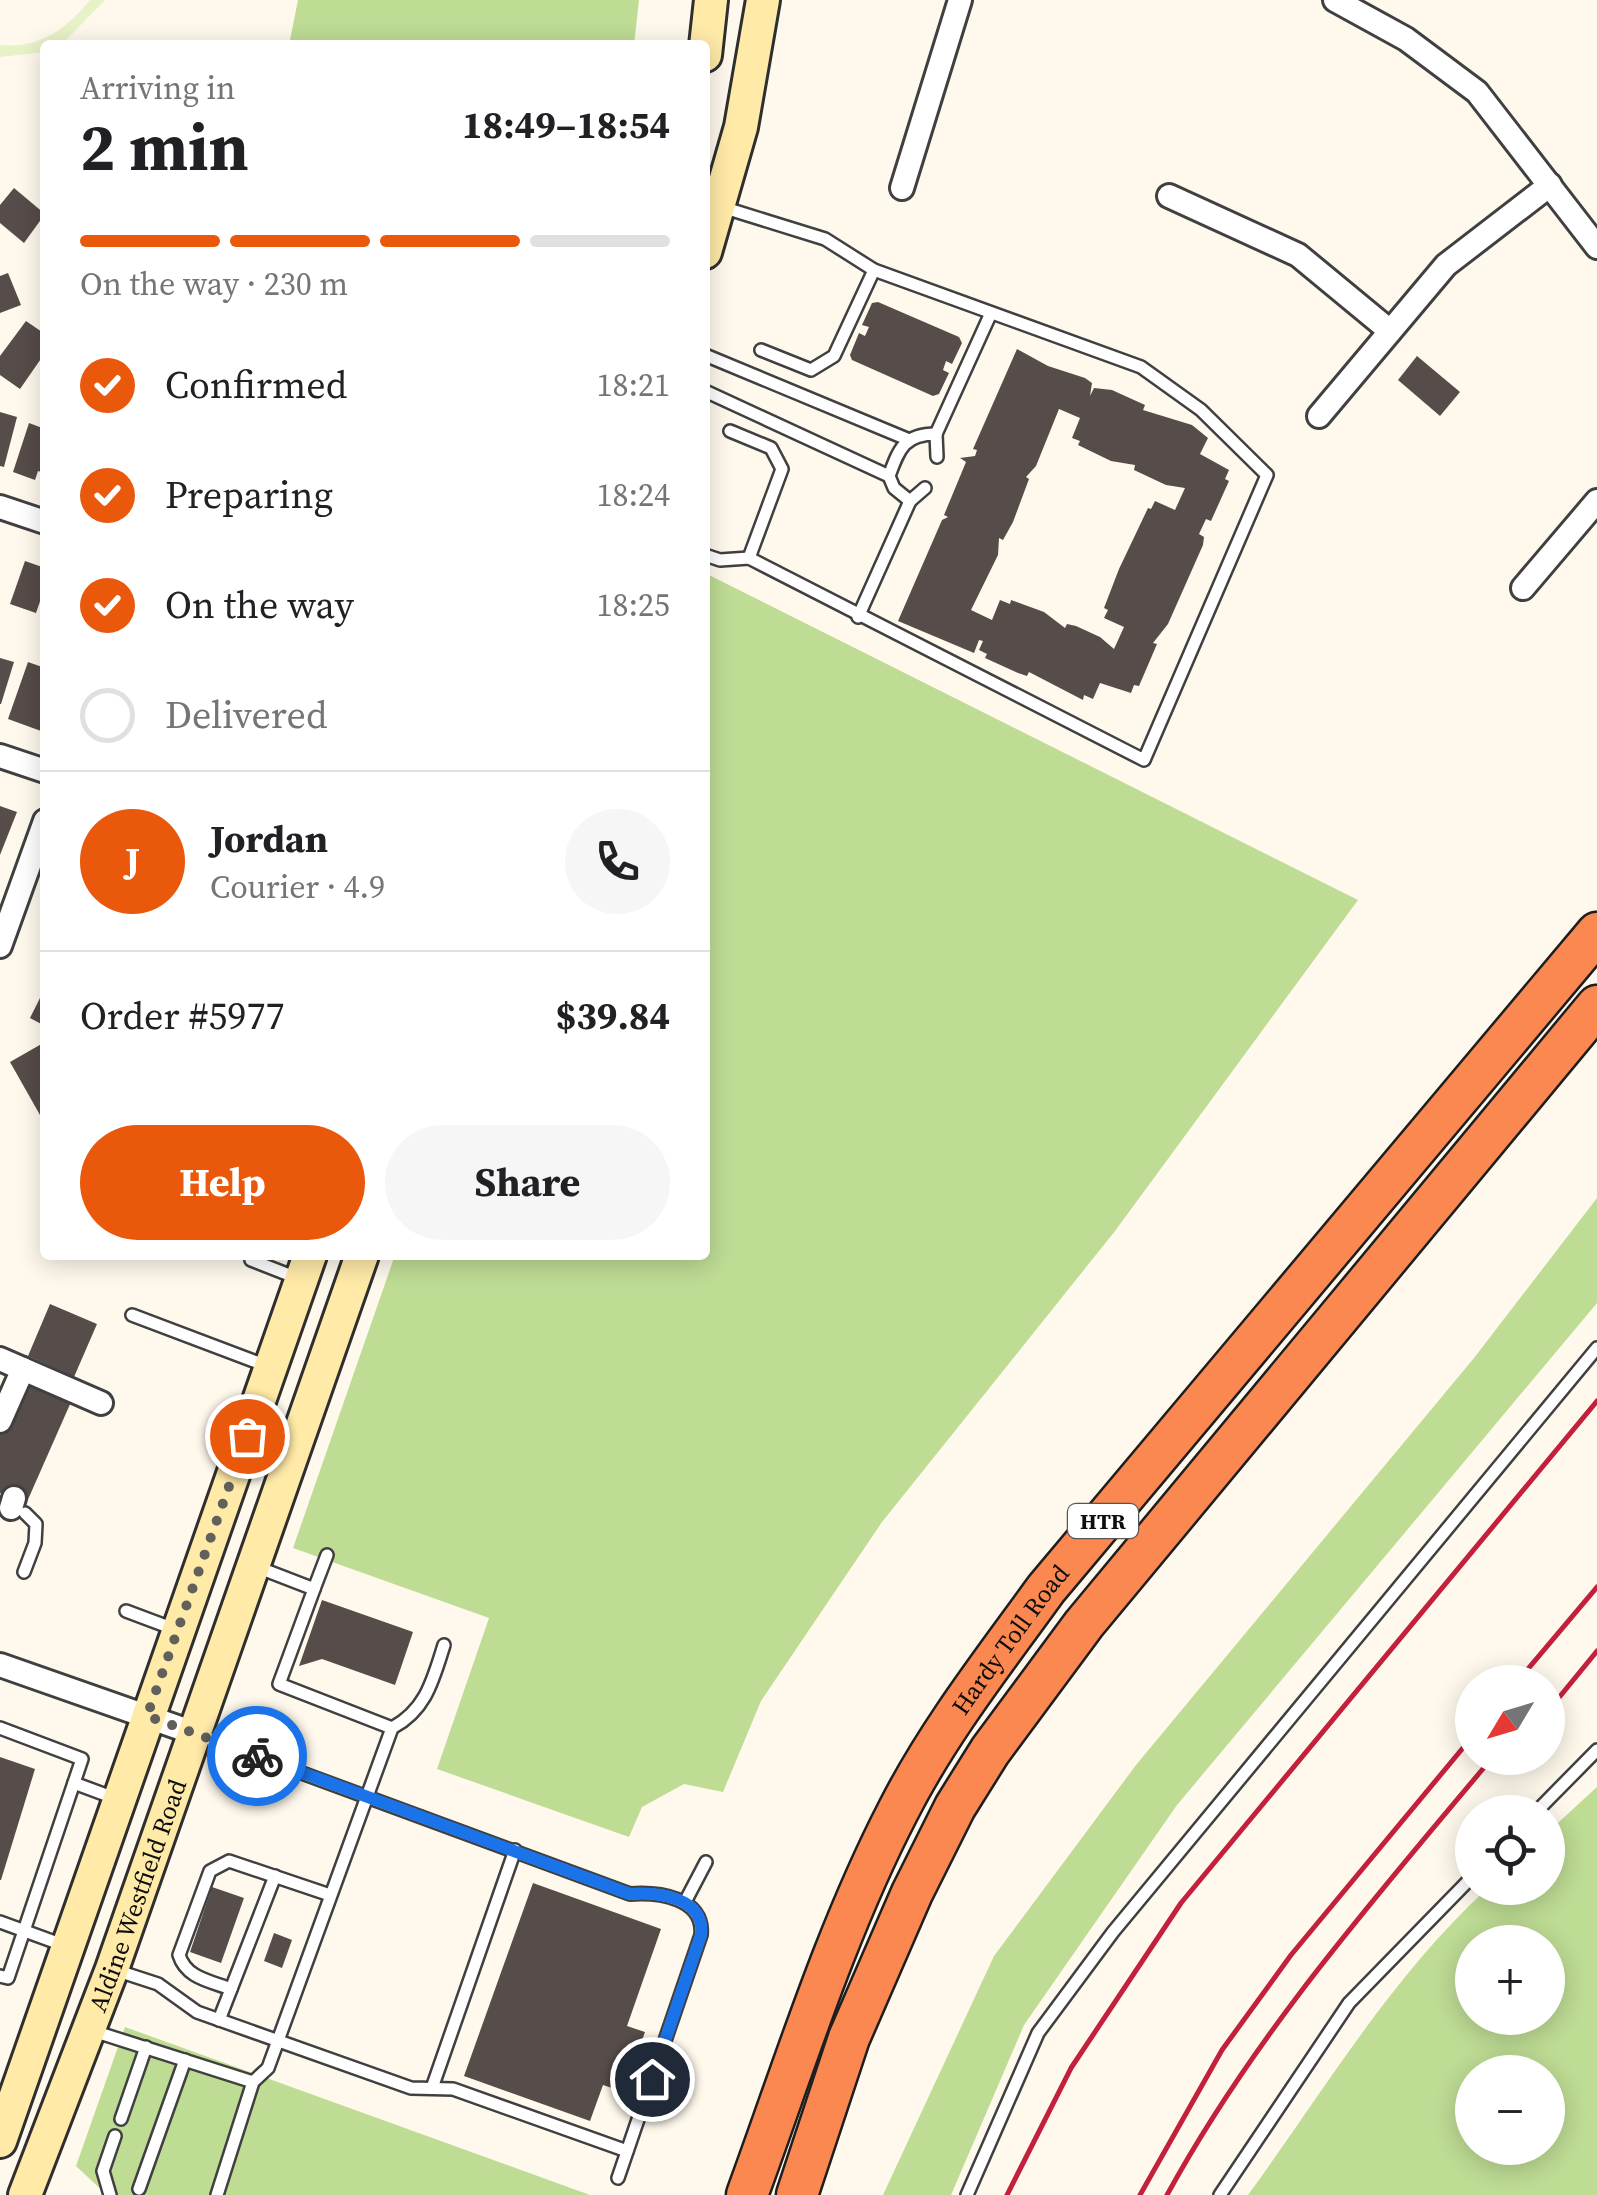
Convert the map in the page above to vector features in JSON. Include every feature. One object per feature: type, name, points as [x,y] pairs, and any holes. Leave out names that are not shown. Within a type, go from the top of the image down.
[{"type":"highway","name":"Hardy Toll Road","points":[[747,2195],[850,1916],[898,1810],[966,1698],[1046,1589],[1597,933]]},
{"type":"highway","name":"Hardy Toll Road","points":[[797,2195],[864,2002],[921,1876],[990,1751],[1084,1624],[1597,1006]]},
{"type":"main road","points":[[707,40],[711,0]]},
{"type":"main road","points":[[710,237],[742,128],[764,7]]},
{"type":"main road","name":"Aldine Westfield Road","points":[[34,2190],[360,1260]]},
{"type":"main road","name":"Aldine Westfield Road","points":[[0,2142],[305,1267]]},
{"type":"main road","points":[[271,1367],[318,1383]]},
{"type":"main road","points":[[0,2092],[38,2042]]},
{"type":"main road","points":[[0,2150],[34,2190]]},
{"type":"street","points":[[902,188],[960,0]]},
{"type":"street","points":[[1334,0],[1448,67],[1506,124],[1597,247]]},
{"type":"street","points":[[1319,416],[1446,265],[1550,185]]},
{"type":"street","points":[[1169,196],[1298,255],[1390,331]]},
{"type":"street","points":[[1523,588],[1597,501]]},
{"type":"street","points":[[0,507],[40,520]]},
{"type":"street","points":[[0,756],[40,769]]},
{"type":"street","points":[[0,946],[40,835]]},
{"type":"street","points":[[0,1359],[101,1403]]},
{"type":"street","points":[[0,1421],[23,1369]]},
{"type":"street","points":[[0,1665],[194,1733]]},
{"type":"lane","points":[[710,557],[749,558],[1144,760],[1267,475],[1201,410],[1141,367],[874,270],[825,239],[720,206]]},
{"type":"lane","points":[[761,350],[812,370],[825,365],[834,356],[874,270]]},
{"type":"lane","points":[[937,458],[936,434],[991,312]]},
{"type":"lane","points":[[710,356],[908,439],[936,434]]},
{"type":"lane","points":[[710,393],[888,476],[894,488],[910,501]]},
{"type":"lane","points":[[730,430],[771,448],[782,469],[749,558]]},
{"type":"lane","points":[[888,476],[908,439]]},
{"type":"lane","points":[[858,617],[910,501],[925,488]]},
{"type":"lane","points":[[251,1260],[305,1267]]},
{"type":"lane","points":[[132,1315],[271,1367]]},
{"type":"lane","points":[[967,2195],[1038,2032],[1113,1932],[1597,1348]]},
{"type":"lane","points":[[10,1505],[36,1527],[35,1543],[24,1572]]},
{"type":"lane","points":[[327,1555],[279,1684],[392,1728]]},
{"type":"lane","points":[[253,1566],[314,1589]]},
{"type":"lane","points":[[126,1611],[178,1631]]},
{"type":"lane","points":[[217,2195],[253,2082],[268,2068],[392,1728],[412,1717],[430,1691],[444,1645]]},
{"type":"lane","points":[[0,1728],[82,1759],[8,1978],[0,1976]]},
{"type":"lane","points":[[194,1733],[630,1894],[653,1891],[685,1902],[699,1918],[701,1935],[618,2178]]},
{"type":"lane","points":[[1553,1795],[1597,1750]]},
{"type":"lane","points":[[74,1783],[118,1800]]},
{"type":"lane","points":[[432,2088],[515,1850]]},
{"type":"lane","points":[[231,1988],[192,1974],[182,1967],[178,1954],[210,1871],[229,1861],[330,1895]]},
{"type":"lane","points":[[685,1902],[706,1862]]},
{"type":"lane","points":[[219,2020],[274,1876]]},
{"type":"lane","points":[[1220,2195],[1349,2003],[1455,1894]]},
{"type":"lane","points":[[0,1922],[68,1946]]},
{"type":"lane","points":[[112,1969],[158,1984],[184,2007],[278,2041],[411,2088],[453,2089],[627,2151]]},
{"type":"lane","points":[[88,2029],[253,2082]]},
{"type":"lane","points":[[121,2119],[146,2048]]},
{"type":"lane","points":[[139,2189],[185,2060]]},
{"type":"lane","points":[[228,2092],[234,2076]]},
{"type":"lane","points":[[110,2195],[103,2171],[115,2136]]},
{"type":"green space","points":[[90,0],[105,0],[66,40],[40,40],[71,20]]},
{"type":"green space","points":[[298,0],[639,0],[635,40],[290,40]]},
{"type":"green space","points":[[40,40],[40,53],[0,57],[0,45]]},
{"type":"green space","points":[[710,576],[1358,900],[1115,1231],[882,1522],[761,1701],[723,1792],[684,1784],[642,1807],[629,1837],[437,1769],[489,1618],[293,1548],[393,1260],[710,1260]]},
{"type":"green space","points":[[1597,1198],[1597,1303],[1177,1805],[1024,2025],[951,2195],[883,2195],[994,1956],[1136,1765],[1474,1358]]},
{"type":"green space","points":[[1597,1787],[1597,2195],[1248,2195],[1360,2035],[1470,1905],[1565,1905],[1565,1816]]},
{"type":"green space","points":[[125,2027],[590,2195],[107,2195],[76,2166]]},
{"type":"building","points":[[14,188],[40,210],[40,221],[24,243],[0,223],[0,205]]},
{"type":"building","points":[[8,273],[21,305],[0,313],[0,276]]},
{"type":"building","points":[[878,302],[959,337],[962,343],[952,364],[946,361],[943,370],[949,373],[939,394],[933,396],[852,360],[850,355],[859,333],[865,336],[869,327],[862,325],[872,303]]},
{"type":"building","points":[[26,321],[40,331],[40,360],[20,389],[0,375],[0,356]]},
{"type":"building","points":[[1017,349],[1048,366],[1085,378],[1092,383],[1090,396],[1094,388],[1112,390],[1145,405],[1143,410],[1192,425],[1208,438],[1200,454],[1229,470],[1225,479],[1229,481],[1211,521],[1206,519],[1199,534],[1204,537],[1203,545],[1168,624],[1153,643],[1157,644],[1139,686],[1134,685],[1131,693],[1100,683],[1093,699],[1084,695],[1083,700],[1029,672],[1027,676],[985,658],[987,654],[979,650],[983,641],[979,640],[974,653],[898,621],[942,520],[948,517],[944,515],[966,462],[960,458],[975,456],[977,450],[973,449]],"holes":[[[1059,409],[1080,418],[1072,438],[1080,441],[1078,445],[1111,461],[1135,465],[1134,470],[1166,485],[1185,488],[1175,510],[1155,501],[1148,508],[1119,569],[1104,608],[1108,610],[1104,618],[1124,627],[1114,649],[1100,637],[1076,626],[1067,624],[1065,628],[1044,612],[1011,600],[1010,604],[1000,600],[992,620],[971,610],[998,555],[999,538],[1003,540],[1013,522],[1029,479],[1026,477],[1036,466]]]},
{"type":"building","points":[[1417,356],[1460,392],[1440,416],[1398,380]]},
{"type":"building","points":[[0,412],[17,417],[4,467],[0,466]]},
{"type":"building","points":[[29,423],[40,427],[40,472],[35,480],[13,472]]},
{"type":"building","points":[[25,561],[40,566],[40,601],[36,613],[10,604]]},
{"type":"building","points":[[0,658],[14,662],[1,704],[0,704]]},
{"type":"building","points":[[28,662],[40,666],[40,731],[8,719]]},
{"type":"building","points":[[0,806],[17,812],[0,855]]},
{"type":"building","points":[[40,998],[40,1023],[30,1018]]},
{"type":"building","points":[[40,1045],[40,1115],[10,1062]]},
{"type":"building","points":[[50,1304],[97,1324],[74,1377],[28,1356]]},
{"type":"building","points":[[23,1378],[71,1402],[26,1504],[0,1493],[0,1430]]},
{"type":"building","points":[[322,1600],[413,1632],[395,1685],[322,1659],[299,1666]]},
{"type":"building","points":[[0,1757],[35,1769],[1,1880],[0,1880]]},
{"type":"building","points":[[533,1883],[661,1929],[627,2026],[645,2032],[624,2092],[603,2085],[590,2121],[464,2076]]},
{"type":"building","points":[[212,1887],[244,1898],[221,1963],[190,1952]]},
{"type":"building","points":[[274,1933],[292,1940],[282,1968],[264,1961]]},
{"type":"railway","points":[[1007,2195],[1071,2068],[1181,1903],[1597,1401]]},
{"type":"railway","points":[[1531,1665],[1597,1587]]},
{"type":"railway","points":[[1565,1690],[1597,1651]]},
{"type":"railway","points":[[1140,2195],[1222,2050],[1291,1955],[1455,1757]]},
{"type":"railway","points":[[1167,2195],[1238,2078],[1278,2023],[1361,1915],[1478,1775]]},
{"type":"way so far","points":[[247,1436],[147,1716],[257,1756]]},
{"type":"route","points":[[257,1756],[630,1894],[653,1891],[685,1902],[699,1918],[701,1935],[652,2079]]}]
